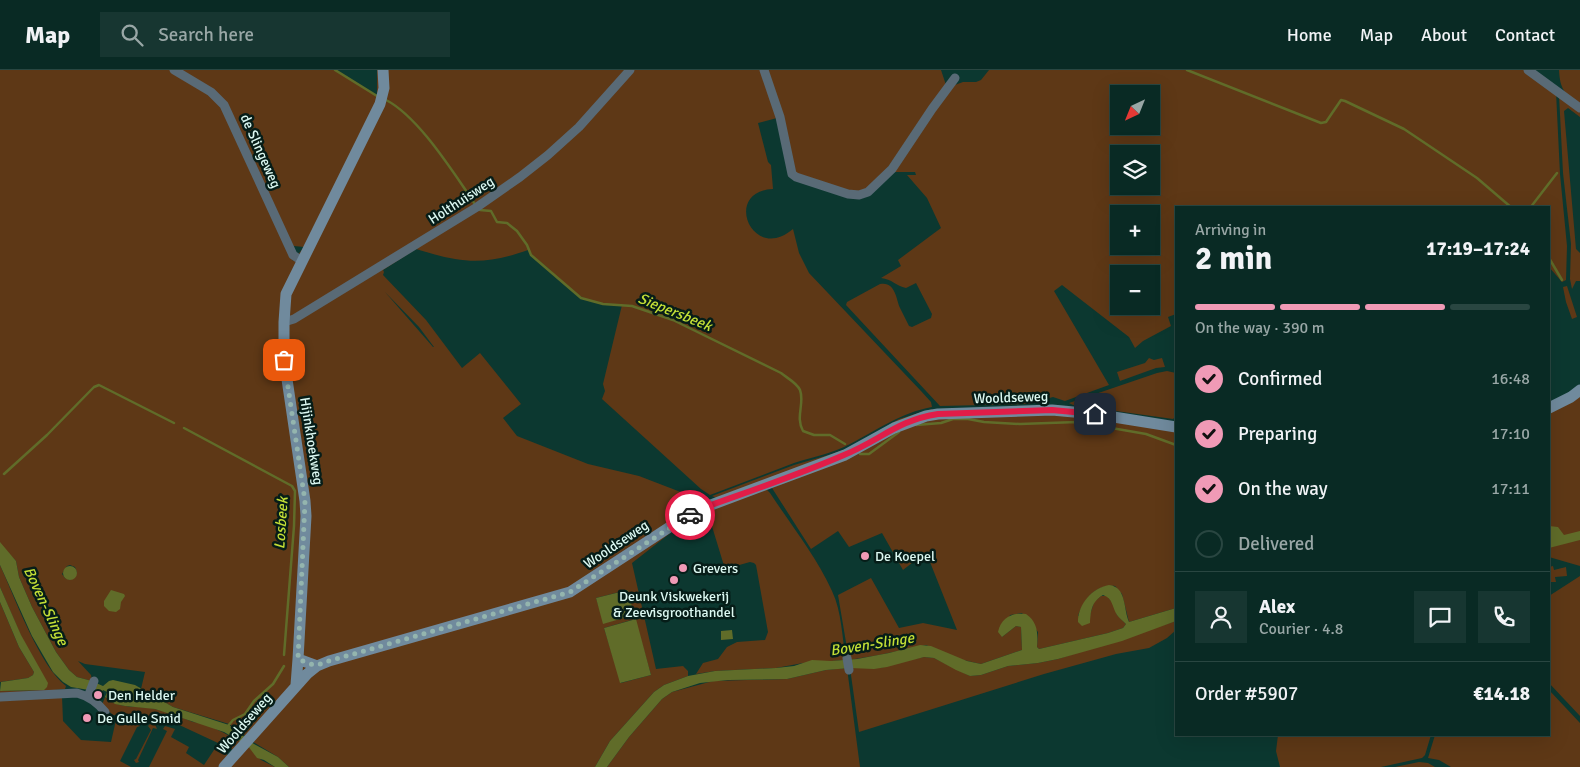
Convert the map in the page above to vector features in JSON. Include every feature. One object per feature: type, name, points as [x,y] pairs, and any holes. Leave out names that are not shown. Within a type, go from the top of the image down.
[{"type":"main road","name":"Hijinkhoekweg","points":[[296,685],[305,501],[284,360],[286,294],[380,104],[384,88],[383,70]]},
{"type":"main road","points":[[1550,408],[1571,397],[1580,390]]},
{"type":"main road","name":"Wooldseweg","points":[[224,767],[296,685],[317,666],[570,592],[685,517],[703,508],[845,455],[894,428],[916,419],[938,414],[1052,410],[1095,414],[1175,427]]},
{"type":"main road","points":[[298,659],[317,666]]},
{"type":"street","name":"de Slingeweg","points":[[174,70],[211,92],[224,104],[293,255],[302,261]]},
{"type":"street","name":"Holthuisweg","points":[[284,322],[294,319],[469,212],[520,177],[579,127],[630,70]]},
{"type":"street","points":[[764,70],[780,117],[792,174],[805,180],[854,195],[868,192],[892,169],[932,108],[955,78]]},
{"type":"street","points":[[1528,70],[1580,108]]},
{"type":"street","points":[[847,658],[849,670]]},
{"type":"street","points":[[89,694],[94,681]]},
{"type":"street","points":[[0,697],[89,694],[105,712]]},
{"type":"shaded area","points":[[0,70],[171,70],[210,93],[223,105],[228,114],[293,261],[304,247],[294,246],[288,241],[230,111],[214,92],[178,70],[335,70],[377,96],[377,70],[380,70],[381,82],[378,103],[311,239],[324,223],[383,102],[386,87],[385,70],[628,70],[584,120],[553,148],[477,204],[368,271],[372,276],[372,274],[484,204],[548,158],[582,127],[633,70],[761,70],[777,118],[758,123],[768,162],[771,165],[773,189],[758,193],[749,201],[746,212],[748,223],[755,232],[765,238],[778,237],[793,229],[799,253],[809,273],[921,391],[931,402],[932,407],[900,417],[837,450],[794,463],[710,495],[602,399],[605,391],[603,384],[622,305],[598,303],[580,296],[528,250],[498,259],[472,261],[459,260],[416,249],[383,270],[383,275],[426,320],[462,368],[480,353],[521,404],[503,418],[517,436],[588,464],[639,476],[691,496],[698,494],[700,498],[689,504],[700,501],[698,508],[701,509],[632,563],[656,669],[683,666],[688,671],[688,676],[664,685],[654,692],[610,741],[595,767],[289,767],[278,757],[253,742],[254,737],[263,727],[258,723],[245,736],[229,724],[173,707],[141,689],[145,672],[85,664],[78,661],[91,675],[92,681],[77,677],[69,670],[56,652],[32,607],[19,577],[16,561],[0,544]],"holes":[[[385,292],[419,327],[433,347]],[[67,566],[75,567],[77,573],[70,580],[62,574]],[[627,590],[634,615],[604,623],[596,598]],[[635,619],[651,675],[621,683],[604,628]]]},
{"type":"shaded area","points":[[767,70],[941,70],[946,85],[914,134],[875,184],[858,193],[796,174]]},
{"type":"shaded area","points":[[989,70],[1524,70],[1556,92],[1560,174],[1567,246],[1566,280],[1562,282],[1550,268],[1550,206],[1175,206],[1175,314],[1168,317],[1171,326],[1143,341],[1135,348],[1129,337],[1062,285],[1054,291],[1109,385],[1065,401],[1053,397],[1028,404],[940,406],[846,305],[847,302],[880,284],[885,284],[889,285],[894,291],[909,326],[912,327],[931,318],[932,314],[916,283],[906,288],[881,278],[901,266],[898,260],[941,228],[927,198],[907,175],[916,175],[915,172],[892,172],[952,86],[963,82],[981,80]]},
{"type":"shaded area","points":[[1559,70],[1580,70],[1580,106],[1564,91]]},
{"type":"shaded area","points":[[1559,95],[1580,110],[1580,117],[1568,108],[1564,111],[1576,249],[1580,253],[1580,281],[1576,281],[1572,289],[1570,279],[1571,244],[1563,173]]},
{"type":"shaded area","points":[[1567,286],[1577,317],[1572,319],[1563,287]]},
{"type":"shaded area","points":[[1149,358],[1154,360],[1162,358],[1165,367],[1156,368],[1120,381],[1117,372],[1145,363]]},
{"type":"shaded area","points":[[1167,371],[1175,373],[1175,417],[1173,419],[1069,403]]},
{"type":"shaded area","points":[[1580,394],[1580,566],[1550,557],[1550,411]]},
{"type":"shaded area","points":[[932,409],[931,413],[857,446],[719,499],[712,496],[794,465],[851,447],[899,419]]},
{"type":"shaded area","points":[[1056,414],[1175,430],[1175,608],[1129,622],[1122,594],[1115,586],[1108,586],[1097,590],[1087,599],[1078,616],[1090,615],[1094,602],[1101,596],[1107,596],[1113,603],[1117,615],[1126,624],[1123,628],[1108,633],[1039,649],[1037,647],[1038,632],[1022,613],[1010,615],[1002,637],[1016,626],[1021,627],[1022,650],[981,664],[959,659],[926,645],[849,660],[838,595],[871,578],[899,628],[923,623],[957,630],[926,552],[903,570],[882,533],[849,547],[838,531],[811,549],[772,488],[899,429],[926,419]]},
{"type":"shaded area","points":[[766,489],[811,553],[826,578],[840,616],[846,660],[696,674],[703,663],[718,659],[727,647],[737,642],[765,640],[768,632],[756,565],[750,562],[725,569],[707,510]]},
{"type":"shaded area","points":[[1550,526],[1558,527],[1564,535],[1580,531],[1580,540],[1550,548]]},
{"type":"shaded area","points":[[0,542],[16,561],[19,577],[32,607],[56,652],[69,670],[77,677],[92,681],[89,690],[71,687],[53,672],[32,636],[0,565]]},
{"type":"shaded area","points":[[0,565],[37,648],[56,677],[66,686],[65,689],[0,695],[0,691],[44,690],[0,587]]},
{"type":"shaded area","points":[[67,566],[73,566],[77,573],[73,580],[67,580],[63,576],[63,570]]},
{"type":"shaded area","points":[[1553,566],[1554,570],[1566,567],[1567,576],[1555,577],[1556,582],[1551,582],[1550,586],[1550,567]]},
{"type":"shaded area","points":[[1580,576],[1580,716],[1550,684],[1550,595]]},
{"type":"shaded area","points":[[1109,585],[1115,587],[1122,594],[1129,622],[1175,608],[1175,621],[1122,641],[1058,659],[1008,666],[981,675],[970,676],[934,658],[924,657],[874,669],[826,670],[787,679],[728,680],[700,683],[672,692],[662,699],[629,737],[607,767],[595,767],[610,741],[654,692],[664,685],[688,676],[715,671],[794,666],[812,660],[857,659],[920,645],[931,646],[967,661],[981,664],[1022,650],[1021,627],[1016,626],[1002,637],[998,632],[1004,620],[1012,615],[1026,614],[1030,617],[1035,625],[1037,647],[1039,649],[1123,628],[1126,624],[1117,615],[1111,601],[1103,595],[1094,604],[1090,623],[1082,626],[1078,622],[1083,603],[1092,593]]},
{"type":"shaded area","points":[[0,587],[21,635],[48,683],[44,690],[0,691],[1,682],[28,678],[34,672],[19,647],[0,602]]},
{"type":"shaded area","points":[[111,590],[125,596],[121,602],[120,609],[116,612],[109,611],[104,606],[104,601]]},
{"type":"shaded area","points":[[628,590],[634,615],[603,624],[596,598]]},
{"type":"shaded area","points":[[0,602],[19,647],[34,672],[28,678],[0,682]]},
{"type":"shaded area","points":[[636,619],[651,675],[620,683],[604,628]]},
{"type":"shaded area","points":[[1175,621],[1175,631],[1167,638],[1149,648],[1116,654],[1044,674],[859,732],[850,668],[880,668],[924,657],[934,658],[970,676],[981,675],[1008,666],[1058,659]]},
{"type":"shaded area","points":[[732,630],[733,639],[721,640],[721,631]]},
{"type":"shaded area","points":[[847,668],[860,767],[607,767],[629,737],[662,699],[672,692],[713,681],[787,679],[826,670]]},
{"type":"shaded area","points":[[113,680],[135,685],[173,707],[229,725],[254,744],[278,757],[289,767],[275,767],[257,758],[248,746],[224,732],[155,709],[115,704],[105,697],[107,692],[94,689],[96,683],[103,686]]},
{"type":"shaded area","points":[[1550,691],[1580,723],[1580,767],[1451,767],[1439,760],[1428,758],[1435,736],[1550,736]]},
{"type":"shaded area","points":[[62,696],[63,721],[81,740],[111,742],[116,720],[139,723],[140,726],[137,727],[120,761],[131,767],[0,767],[0,699]]},
{"type":"shaded area","points":[[105,697],[116,704],[155,709],[199,723],[241,741],[233,750],[175,723],[113,715],[102,705]]},
{"type":"shaded area","points":[[155,724],[157,729],[153,728],[138,760],[139,762],[136,763],[134,760],[151,730],[148,726]]},
{"type":"shaded area","points":[[165,726],[175,729],[171,737],[189,747],[186,753],[204,765],[216,747],[228,756],[220,767],[149,767],[167,731],[163,729]]},
{"type":"shaded area","points":[[1278,736],[1431,736],[1425,755],[1422,758],[1381,767],[1280,767],[1276,751]]},
{"type":"shaded area","points":[[249,746],[261,760],[275,767],[228,767]]},
{"type":"shaded area","points":[[1419,762],[1428,763],[1435,767],[1395,767]]},
{"type":"waterway","name":"Siepersbeek","points":[[335,70],[377,96]]},
{"type":"waterway","points":[[1187,70],[1321,123],[1326,122],[1341,100],[1345,101],[1404,129],[1477,178],[1510,206]]},
{"type":"waterway","name":"Siepersbeek","points":[[386,100],[398,107],[421,129],[469,195]]},
{"type":"waterway","points":[[1532,206],[1557,173]]},
{"type":"waterway","name":"Siepersbeek","points":[[472,199],[475,205]]},
{"type":"waterway","name":"Siepersbeek","points":[[480,210],[491,211],[497,222],[507,223],[517,231],[527,245],[531,255],[581,298],[603,304],[632,306],[673,320],[781,373],[799,387],[801,395],[800,421],[803,431],[814,435],[830,435],[845,444]]},
{"type":"waterway","points":[[1550,260],[1562,280]]},
{"type":"waterway","name":"Losbeek","points":[[4,474],[47,435],[94,387],[99,385],[174,423]]},
{"type":"waterway","name":"Siepersbeek","points":[[916,425],[941,423],[953,419],[1020,424],[1077,422],[1146,434],[1175,445]]},
{"type":"waterway","name":"Losbeek","points":[[184,428],[292,486],[295,491],[284,655]]},
{"type":"waterway","name":"Siepersbeek","points":[[860,454],[869,454],[899,432]]},
{"type":"waterway","name":"Losbeek","points":[[228,726],[233,720],[245,714],[254,701],[273,684],[284,666]]},
{"type":"way so far","points":[[284,360],[305,501],[306,516],[298,659],[307,663],[317,666],[570,592],[690,515]]},
{"type":"place","name":"De Koepel","points":[[865,556]]},
{"type":"place","name":"Grevers","points":[[683,568]]},
{"type":"place","name":"Deunk Viskwekerij & Zeevisgroothandel","points":[[674,580]]},
{"type":"place","name":"Den Helder","points":[[98,695]]},
{"type":"place","name":"De Gulle Smid","points":[[87,718]]},
{"type":"route","points":[[690,515],[703,508],[845,455],[894,428],[926,416],[1052,410],[1095,414]]},
{"type":"water label","name":"Boven-Slinge","points":[[46,606]]},
{"type":"water label","name":"Boven-Slinge","points":[[872,644]]}]
